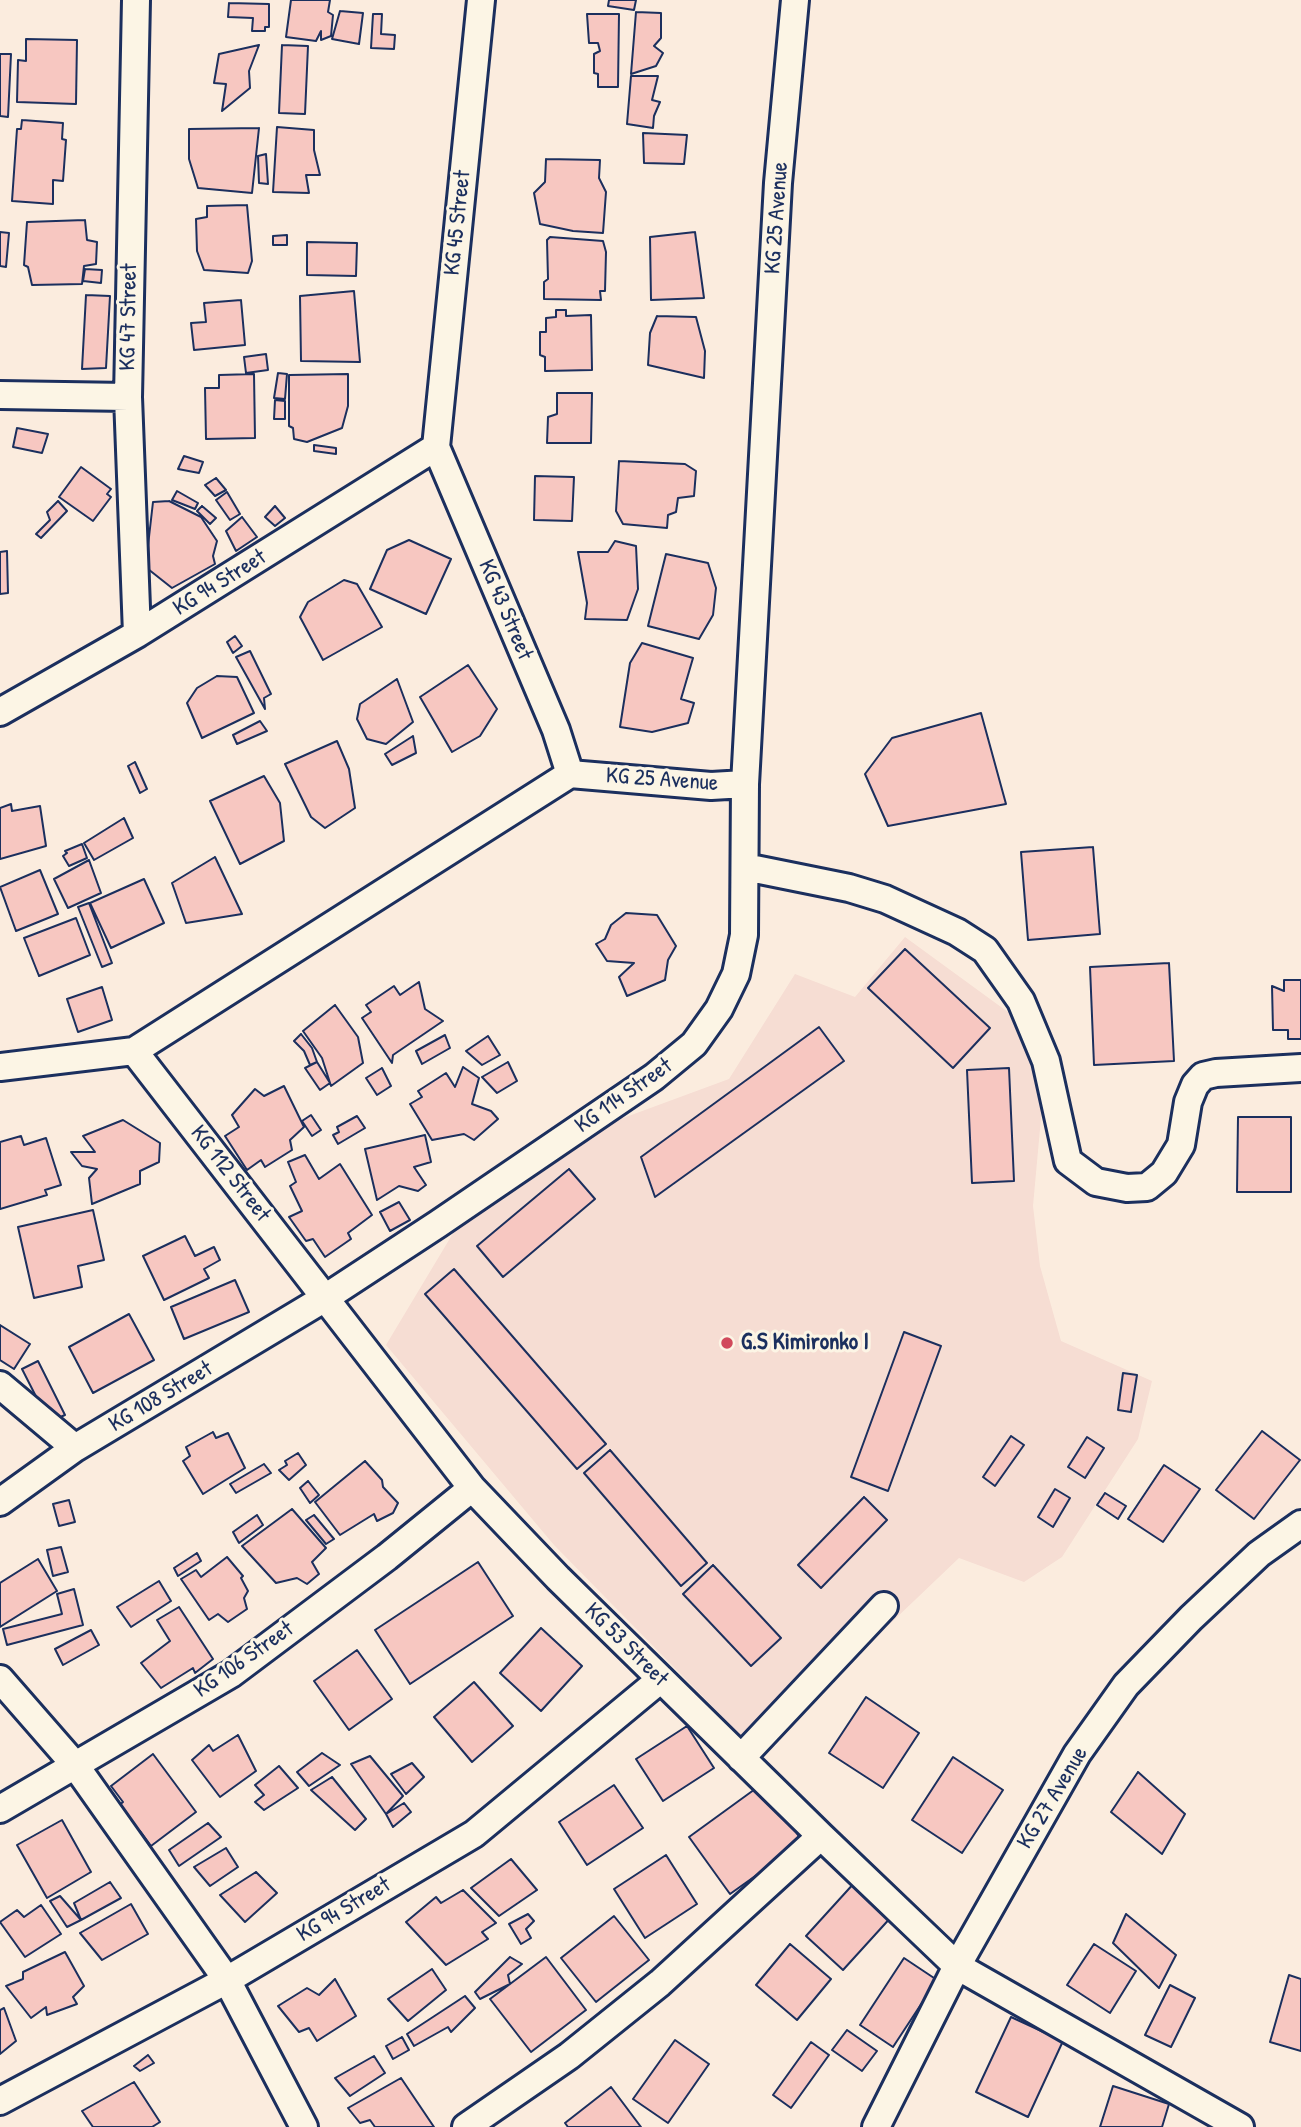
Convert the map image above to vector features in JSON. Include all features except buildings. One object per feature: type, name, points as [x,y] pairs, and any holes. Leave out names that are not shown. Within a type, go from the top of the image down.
[{"type":"street","name":"KG 47 Street","points":[[136,0],[128,397],[137,634]]},
{"type":"street","name":"KG 45 Street","points":[[436,447],[481,0]]},
{"type":"street","name":"KG 25 Avenue","points":[[570,774],[711,786],[746,784],[778,183],[795,0]]},
{"type":"street","points":[[0,395],[128,397]]},
{"type":"street","name":"KG 94 Street","points":[[0,712],[137,634],[436,447]]},
{"type":"street","name":"KG 43 Street","points":[[436,447],[556,730],[570,774]]},
{"type":"street","points":[[0,1067],[134,1051],[570,774]]},
{"type":"street","name":"KG 114 Street","points":[[325,1298],[654,1077],[694,1044],[719,1009],[737,974],[744,935],[746,784]]},
{"type":"street","points":[[745,867],[849,888],[885,899],[957,932],[985,950],[1021,1001],[1046,1060],[1068,1161],[1096,1182],[1127,1188],[1147,1186],[1164,1173],[1181,1145],[1188,1102],[1195,1085],[1203,1076],[1301,1068]]},
{"type":"street","name":"KG 112 Street","points":[[134,1051],[325,1298]]},
{"type":"street","name":"KG 108 Street","points":[[0,1502],[75,1448],[325,1298]]},
{"type":"street","name":"KG 53 Street","points":[[325,1298],[472,1488],[558,1578],[957,1966],[1240,2127]]},
{"type":"street","points":[[0,1385],[75,1448]]},
{"type":"street","name":"KG 106 Street","points":[[0,1809],[231,1674],[387,1557],[472,1488]]},
{"type":"street","name":"KG 27 Avenue","points":[[876,2127],[957,1966],[1077,1754],[1126,1685],[1191,1618],[1259,1554],[1301,1524]]},
{"type":"street","points":[[741,1758],[884,1606]]},
{"type":"street","points":[[0,1679],[75,1765],[227,1980],[304,2127]]},
{"type":"street","name":"KG 94 Street","points":[[0,2101],[227,1980],[474,1834],[661,1679]]},
{"type":"street","points":[[466,2127],[569,2056],[660,1983],[821,1836]]},
{"type":"shaded area","name":"G.S Kimironko I","points":[[905,937],[1012,1015],[1043,1096],[1033,1206],[1040,1266],[1061,1341],[1152,1381],[1138,1439],[1062,1557],[1024,1582],[959,1558],[758,1753],[554,1545],[386,1345],[458,1225],[569,1138],[729,1079],[795,974],[855,997]]},
{"type":"place","name":"G.S Kimironko I","points":[[727,1343]]}]
